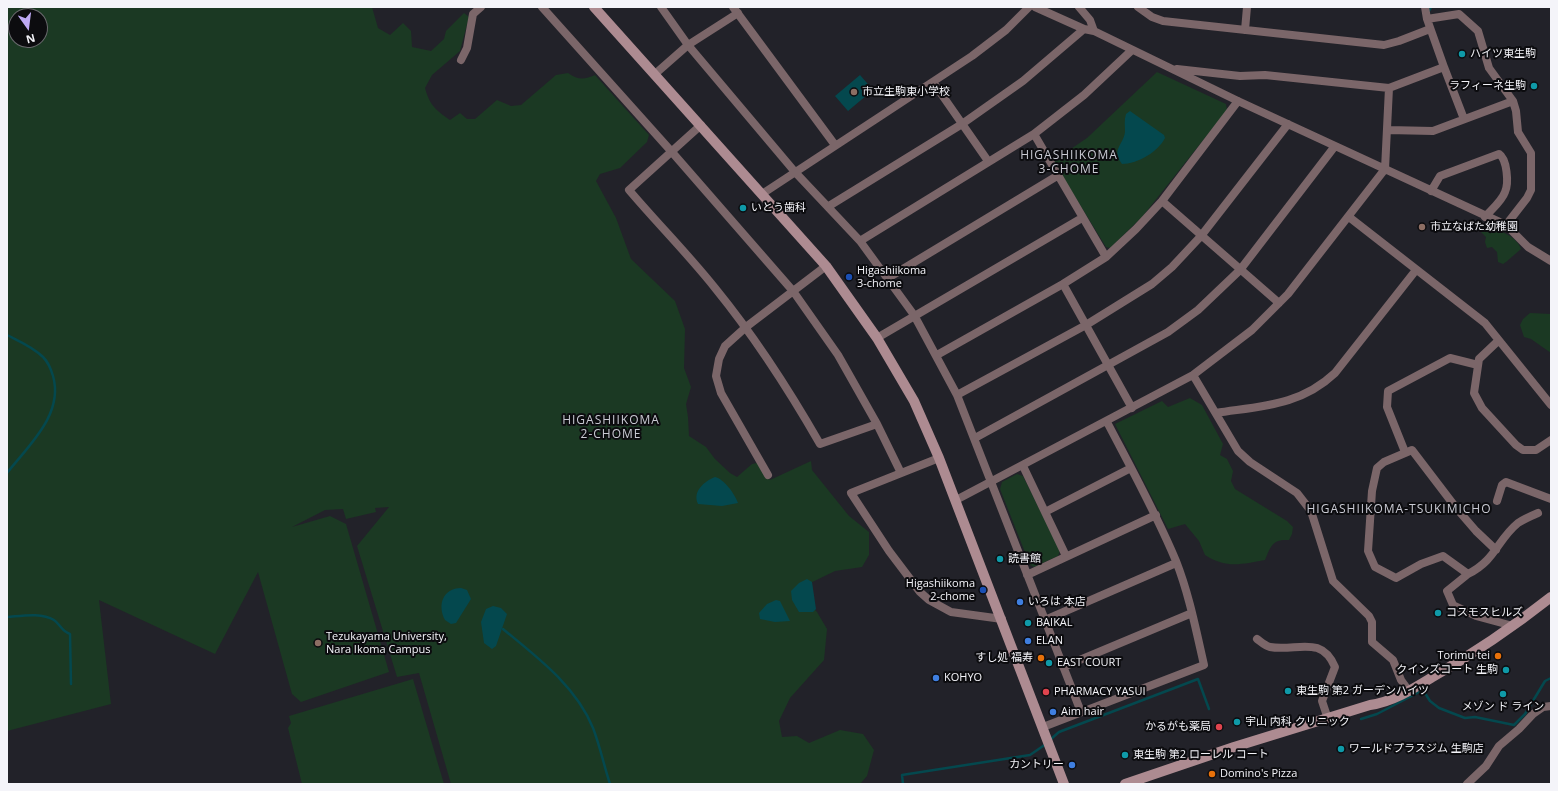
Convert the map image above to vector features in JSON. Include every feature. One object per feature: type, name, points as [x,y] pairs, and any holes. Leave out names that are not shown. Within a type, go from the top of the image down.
[{"type":"street","points":[[461,60],[467,48],[473,14],[481,7]]},
{"type":"street","points":[[542,7],[671,151],[793,291],[838,355],[877,424],[901,473]]},
{"type":"street","points":[[594,7],[826,266],[877,338],[914,401],[939,458],[1064,784]]},
{"type":"street","points":[[660,7],[688,45],[795,172],[829,206],[860,241],[914,315],[958,395],[1081,712]]},
{"type":"street","points":[[762,194],[835,145],[934,82],[1000,34],[1029,7]]},
{"type":"street","points":[[1035,7],[1084,29],[1094,31],[1238,101],[1485,217],[1506,224],[1528,247],[1551,262]]},
{"type":"street","points":[[1080,7],[1090,20],[1094,31]]},
{"type":"street","points":[[1138,7],[1152,17],[1163,21],[1384,45],[1430,29]]},
{"type":"street","points":[[1245,30],[1247,7]]},
{"type":"street","points":[[1425,7],[1426,19],[1464,119]]},
{"type":"street","points":[[655,74],[688,45],[735,10],[835,145]]},
{"type":"street","points":[[1426,19],[1459,14],[1478,31],[1489,68],[1513,101],[1518,132],[1531,153],[1531,190],[1527,198],[1506,224]]},
{"type":"street","points":[[829,206],[962,124],[1023,81],[1084,29]]},
{"type":"street","points":[[860,241],[1034,134],[1084,95],[1132,50]]},
{"type":"street","points":[[1172,68],[1240,76],[1265,75],[1389,88],[1444,67]]},
{"type":"street","points":[[934,82],[988,161]]},
{"type":"street","points":[[956,500],[1107,422],[1193,375],[1252,330],[1279,303],[1349,217],[1385,169],[1389,88]]},
{"type":"street","points":[[937,355],[1063,284],[1106,257],[1136,229],[1162,201],[1238,101]]},
{"type":"street","points":[[1388,130],[1433,131],[1513,101]]},
{"type":"street","points":[[958,395],[1086,325],[1152,284],[1172,267],[1201,236],[1288,124]]},
{"type":"street","points":[[701,125],[629,190],[715,287],[746,327],[799,407],[820,444],[877,424]]},
{"type":"street","points":[[1034,134],[1057,176],[1106,257]]},
{"type":"street","points":[[975,438],[1108,366],[1183,322],[1198,310],[1240,270],[1335,146]]},
{"type":"street","points":[[1432,191],[1440,176],[1500,154],[1502,155],[1507,169],[1505,192],[1485,217]]},
{"type":"street","points":[[888,278],[1057,176]]},
{"type":"street","points":[[1162,201],[1279,303]]},
{"type":"street","points":[[1349,217],[1485,323],[1498,342],[1551,405]]},
{"type":"street","points":[[877,338],[1082,218]]},
{"type":"street","points":[[768,474],[721,393],[716,376],[719,360],[725,346],[746,327],[826,266]]},
{"type":"street","points":[[1216,413],[1280,404],[1301,397],[1326,382],[1335,373],[1416,270]]},
{"type":"street","points":[[1063,284],[1132,408]]},
{"type":"street","points":[[1498,342],[1480,359],[1478,365],[1474,393],[1482,408],[1523,450],[1531,451],[1543,446],[1551,440]]},
{"type":"street","points":[[1405,452],[1387,407],[1388,391],[1450,358],[1478,365]]},
{"type":"street","points":[[1193,375],[1238,451],[1250,462],[1296,493],[1311,512],[1333,581],[1369,616],[1372,622],[1372,642],[1393,660],[1401,680],[1409,691]]},
{"type":"street","points":[[1043,727],[1204,664],[1192,613],[1176,563],[1156,515],[1107,422]]},
{"type":"street","points":[[1468,574],[1443,556],[1422,564],[1396,578],[1375,567],[1368,551],[1372,491],[1377,468],[1384,462],[1412,450],[1417,454],[1457,509],[1476,531],[1496,550]]},
{"type":"street","points":[[939,458],[851,493],[889,551],[920,592],[929,600],[951,612],[1002,619]]},
{"type":"street","points":[[1023,466],[1066,556]]},
{"type":"street","points":[[1045,512],[1131,468]]},
{"type":"street","points":[[1497,501],[1502,485],[1506,482],[1551,499]]},
{"type":"street","points":[[1513,626],[1476,616],[1453,605],[1448,592],[1468,574],[1480,568],[1490,559],[1519,522],[1538,513]]},
{"type":"street","points":[[1027,575],[1156,515]]},
{"type":"street","points":[[1045,620],[1176,563]]},
{"type":"street","points":[[1125,784],[1234,747],[1381,704],[1409,691],[1468,657],[1513,626],[1551,597]]},
{"type":"street","points":[[1063,667],[1192,613]]},
{"type":"street","points":[[1257,639],[1271,647],[1308,646],[1322,650],[1331,657],[1335,667],[1322,701],[1328,719]]},
{"type":"street","points":[[1467,784],[1486,766],[1499,746],[1519,729],[1533,714],[1543,707],[1551,706]]},
{"type":"green space","points":[[7,7],[372,7],[378,28],[390,35],[403,23],[411,31],[412,47],[431,51],[444,39],[446,31],[464,13],[469,17],[460,51],[432,75],[425,88],[434,107],[450,120],[460,113],[467,119],[475,119],[497,100],[511,106],[521,105],[556,75],[568,73],[575,77],[588,78],[595,75],[649,135],[647,142],[620,168],[600,174],[596,181],[616,218],[631,259],[675,301],[685,329],[684,368],[691,387],[686,404],[689,436],[706,447],[715,459],[730,473],[737,477],[752,464],[757,463],[770,480],[811,461],[812,470],[849,516],[869,532],[869,555],[862,567],[835,571],[796,590],[817,612],[827,629],[824,660],[790,698],[779,721],[782,737],[797,736],[809,743],[840,730],[863,734],[874,750],[867,776],[860,784],[451,784],[419,673],[397,677],[357,546],[389,507],[375,508],[376,512],[346,519],[343,509],[325,510],[292,527],[330,516],[346,524],[389,672],[301,702],[292,694],[258,572],[215,654],[99,600],[111,704],[7,731]]},
{"type":"green space","points":[[1157,72],[1226,104],[1227,110],[1142,217],[1110,248],[1106,247],[1053,161],[1087,138]]},
{"type":"green space","points":[[1482,223],[1510,236],[1515,240],[1521,249],[1503,264],[1498,262],[1497,252],[1492,247],[1487,248],[1485,242],[1486,237],[1481,232]]},
{"type":"green space","points":[[1530,313],[1551,314],[1551,353],[1531,339],[1524,337],[1520,325],[1523,319]]},
{"type":"green space","points":[[1190,398],[1202,405],[1223,444],[1220,455],[1227,459],[1233,471],[1231,481],[1235,489],[1287,521],[1293,527],[1289,540],[1279,541],[1273,544],[1265,560],[1235,564],[1220,562],[1205,555],[1199,541],[1185,524],[1168,529],[1115,424],[1162,401],[1168,407]]},
{"type":"green space","points":[[1017,474],[1023,476],[1060,551],[1058,556],[1034,567],[1030,565],[1000,489],[1002,482]]},
{"type":"green space","points":[[413,679],[444,784],[302,784],[288,728],[291,723],[289,716]]},
{"type":"water","points":[[860,75],[873,90],[848,111],[835,96]]},
{"type":"water","points":[[1130,111],[1164,135],[1165,138],[1157,148],[1146,156],[1134,162],[1122,164],[1119,159],[1118,151],[1124,137],[1126,114]]},
{"type":"water","points":[[715,477],[729,487],[738,503],[722,506],[698,504],[697,495],[700,487]]},
{"type":"water","points":[[807,579],[812,582],[816,609],[813,612],[799,612],[792,600],[791,591],[799,583]]},
{"type":"water","points":[[461,588],[467,590],[471,599],[456,623],[451,624],[445,620],[443,614],[443,598],[450,591]]},
{"type":"water","points":[[776,600],[780,601],[790,621],[775,622],[760,619],[759,613],[767,604]]},
{"type":"water","points":[[493,606],[501,608],[507,614],[496,646],[492,649],[484,643],[481,622],[486,609]]},
{"type":"waterway","points":[[1429,11],[1431,7]]},
{"type":"waterway","points":[[7,335],[30,347],[45,359],[53,376],[55,390],[54,403],[49,416],[34,440],[7,473]]},
{"type":"waterway","points":[[7,617],[31,615],[43,616],[54,620],[65,632],[70,634],[71,684]]},
{"type":"waterway","points":[[503,629],[554,673],[577,699],[593,728],[610,784]]},
{"type":"waterway","points":[[1361,719],[1377,714],[1423,690],[1430,701],[1439,708],[1465,718],[1475,717],[1514,725],[1525,714],[1545,681],[1551,678]]},
{"type":"waterway","points":[[1051,739],[1059,732],[1198,679],[1209,709]]},
{"type":"waterway","points":[[903,784],[902,775],[1030,755],[1046,744]]},
{"type":"place","name":"ハイツ東生駒","points":[[1462,54]]},
{"type":"place","name":"ラフィーネ生駒","points":[[1534,86]]},
{"type":"place","name":"市立生駒東小学校","points":[[854,92]]},
{"type":"place","name":"いとう歯科","points":[[743,208]]},
{"type":"place","name":"市立なばた幼稚園","points":[[1422,227]]},
{"type":"place","name":"Higashiikoma 3-chome","points":[[849,277]]},
{"type":"place","name":"読書館","points":[[1000,559]]},
{"type":"place","name":"Higashiikoma 2-chome","points":[[983,590]]},
{"type":"place","name":"いろは 本店","points":[[1020,602]]},
{"type":"place","name":"コスモスヒルズ","points":[[1438,613]]},
{"type":"place","name":"BAIKAL","points":[[1028,623]]},
{"type":"place","name":"ELAN","points":[[1028,641]]},
{"type":"place","name":"Tezukayama University, Nara Ikoma Campus","points":[[318,643]]},
{"type":"place","name":"Torimu tei","points":[[1498,656]]},
{"type":"place","name":"すし処 福寿","points":[[1041,658]]},
{"type":"place","name":"EAST COURT","points":[[1049,663]]},
{"type":"place","name":"クインズコート 生駒","points":[[1506,670]]},
{"type":"place","name":"KOHYO","points":[[936,678]]},
{"type":"place","name":"東生駒 第2 ガーデンハイツ","points":[[1288,691]]},
{"type":"place","name":"PHARMACY YASUI","points":[[1046,692]]},
{"type":"place","name":"メゾン ド ライン","points":[[1503,694]]},
{"type":"place","name":"Aim hair","points":[[1053,712]]},
{"type":"place","name":"宇山 内科 クリニック","points":[[1237,722]]},
{"type":"place","name":"かるがも薬局","points":[[1219,727]]},
{"type":"place","name":"ワールドプラスジム 生駒店","points":[[1341,749]]},
{"type":"place","name":"東生駒 第2 ローレル コート","points":[[1125,755]]},
{"type":"place","name":"カントリー","points":[[1072,765]]},
{"type":"place","name":"Domino's Pizza","points":[[1212,774]]},
{"type":"district","name":"HIGASHIIKOMA 3-CHOME","points":[[1069,163]]},
{"type":"district","name":"HIGASHIIKOMA 2-CHOME","points":[[611,428]]},
{"type":"district","name":"HIGASHIIKOMA-TSUKIMICHO","points":[[1399,510]]}]
